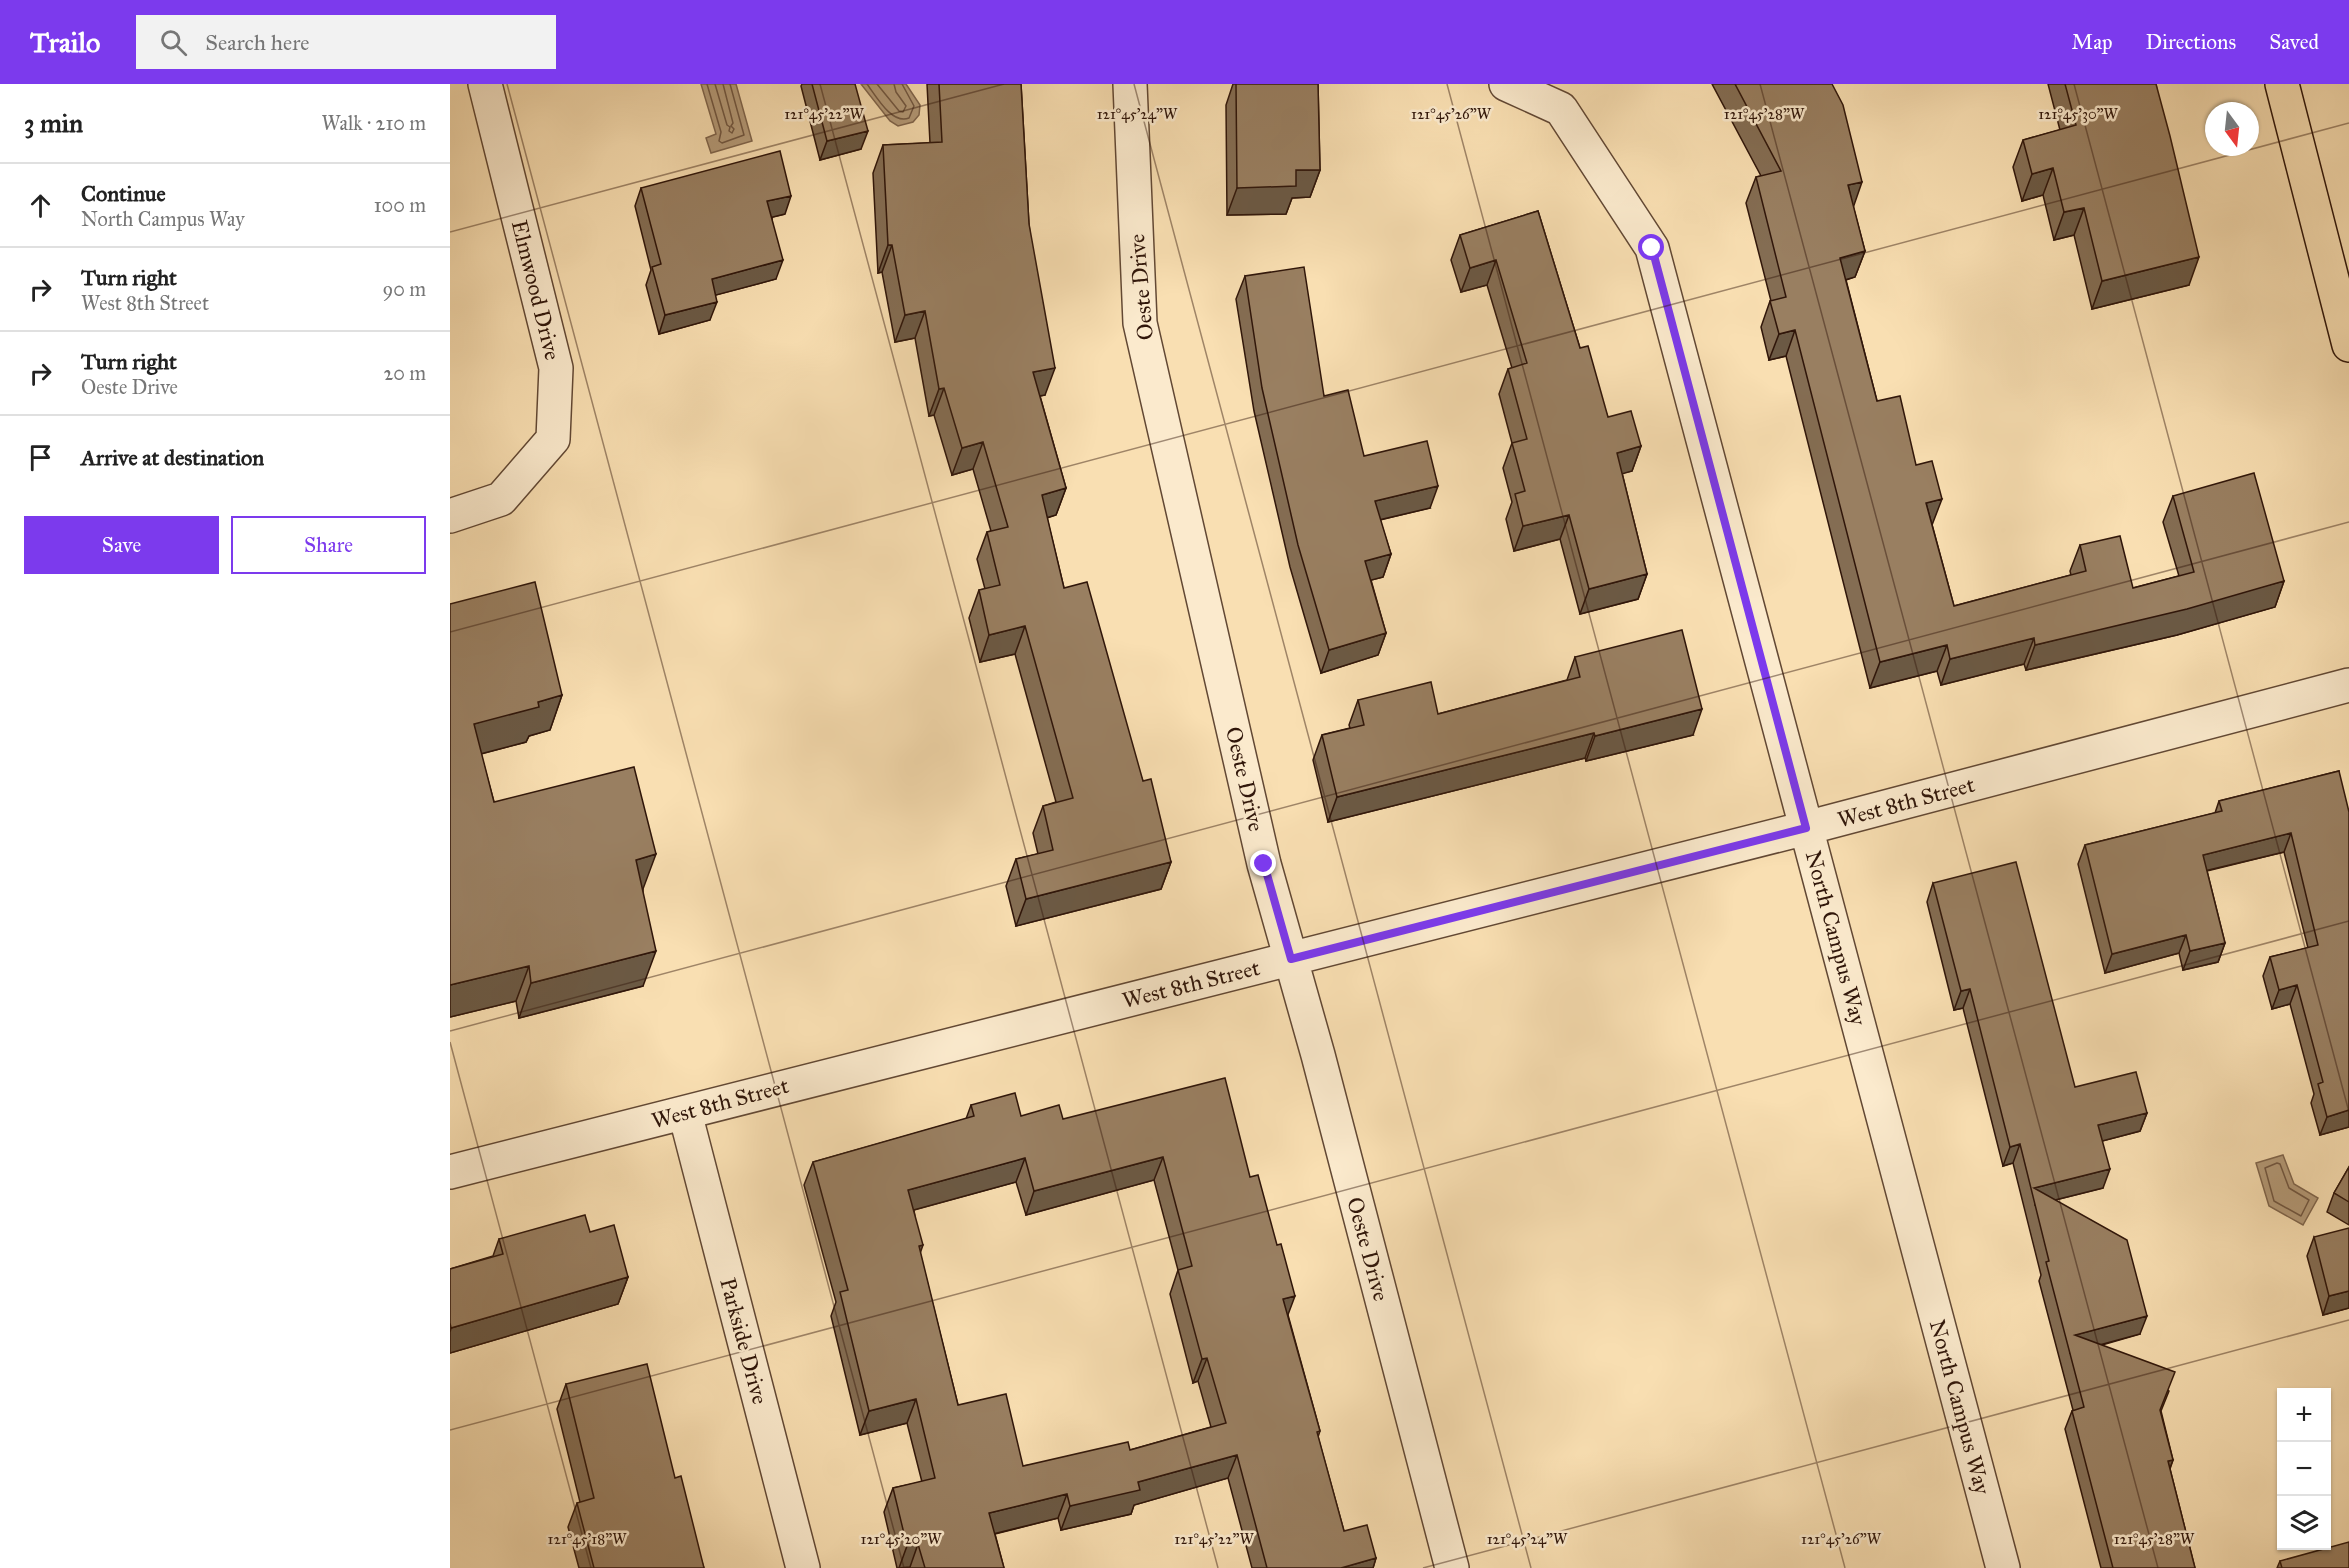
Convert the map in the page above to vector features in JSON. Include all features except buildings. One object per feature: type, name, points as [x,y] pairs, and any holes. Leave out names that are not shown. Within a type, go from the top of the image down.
[{"type":"main road","points":[[2282,84],[2349,345]]},
{"type":"street","name":"Elmwood Drive","points":[[450,516],[501,499],[553,439],[556,368],[485,84]]},
{"type":"street","name":"Oeste Drive","points":[[1130,84],[1140,323],[1264,864],[1452,1568]]},
{"type":"street","name":"North Campus Way","points":[[1506,84],[1561,109],[1652,248],[2003,1568]]},
{"type":"street","name":"West 8th Street","points":[[450,1172],[1806,828],[2349,686]]},
{"type":"street","name":"Parkside Drive","points":[[685,1113],[803,1568]]},
{"type":"water","points":[[701,84],[736,84],[752,141],[711,153],[706,138],[716,134]]},
{"type":"water","points":[[861,84],[906,84],[920,105],[919,115],[913,122],[898,126],[890,121]]},
{"type":"water","points":[[2283,1155],[2294,1184],[2318,1198],[2303,1225],[2269,1206],[2256,1163]]},
{"type":"route","points":[[1264,864],[1291,959],[1806,828],[1652,248]]}]
